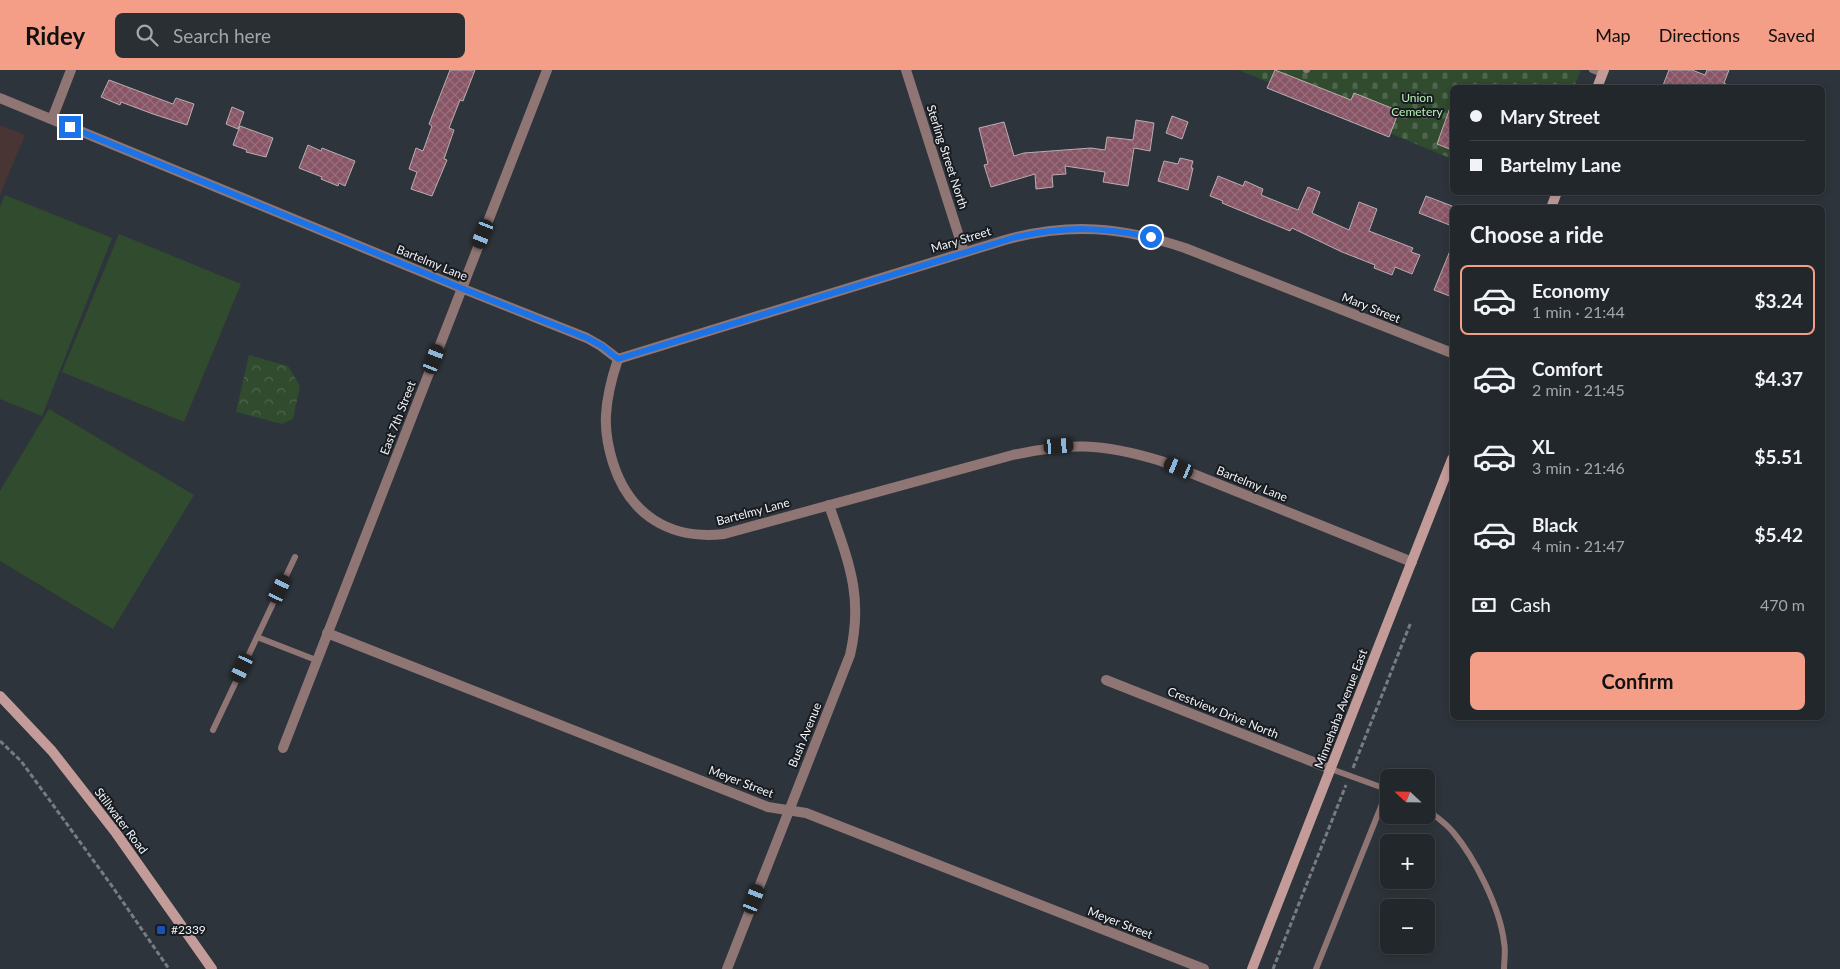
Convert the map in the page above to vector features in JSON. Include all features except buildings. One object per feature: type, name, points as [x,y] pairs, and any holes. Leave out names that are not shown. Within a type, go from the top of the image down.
[{"type":"main road","points":[[1597,85],[1599,71]]},
{"type":"main road","name":"Minnehaha Avenue East","points":[[1252,969],[1450,464]]},
{"type":"main road","name":"Stillwater Road","points":[[0,696],[52,752],[110,826],[212,969]]},
{"type":"street","points":[[52,119],[71,70]]},
{"type":"street","name":"East 7th Street","points":[[283,748],[461,288],[548,70]]},
{"type":"street","name":"Sterling Street North","points":[[906,70],[964,252]]},
{"type":"street","name":"Bartelmy Lane","points":[[0,98],[587,338],[602,346],[618,359],[607,399],[606,430],[608,448],[618,477],[630,498],[642,511],[656,522],[672,530],[707,536],[724,534],[1008,456],[1044,448],[1074,445],[1132,452],[1161,461],[1412,562]]},
{"type":"street","name":"Mary Street","points":[[618,359],[1016,237],[1045,231],[1072,229],[1116,230],[1151,237],[1185,248],[1450,352]]},
{"type":"street","name":"Bush Avenue","points":[[727,969],[850,655],[855,632],[856,608],[854,585],[829,505]]},
{"type":"street","name":"Meyer Street","points":[[327,634],[768,807],[806,813],[1204,969]]},
{"type":"street","name":"Crestview Drive North","points":[[1106,680],[1331,769]]},
{"type":"lane","points":[[213,730],[295,556]]},
{"type":"lane","points":[[257,637],[316,660]]},
{"type":"lane","points":[[1331,769],[1380,787]]},
{"type":"lane","points":[[1316,969],[1380,810]]},
{"type":"lane","points":[[1435,816],[1452,830],[1473,861],[1494,905],[1505,943],[1504,969]]},
{"type":"path","points":[[1273,969],[1411,622]]},
{"type":"path","points":[[0,741],[21,761],[112,886],[169,969]]},
{"type":"shaded area","points":[[0,125],[25,135],[0,195]]},
{"type":"green space","name":"Union Cemetery","points":[[1239,70],[1581,70],[1575,85],[1450,85],[1450,158]]},
{"type":"green space","points":[[5,195],[112,238],[42,416],[0,399],[0,207]]},
{"type":"green space","points":[[119,234],[241,284],[184,422],[62,372]]},
{"type":"green space","points":[[249,355],[288,366],[300,386],[293,419],[282,424],[236,412]]},
{"type":"green space","points":[[49,409],[194,495],[113,629],[0,561],[0,491]]},
{"type":"place","name":"#2339","points":[[161,930]]},
{"type":"route","points":[[70,127],[587,338],[602,346],[618,359],[1016,237],[1045,231],[1080,228],[1116,230],[1151,237]]}]
